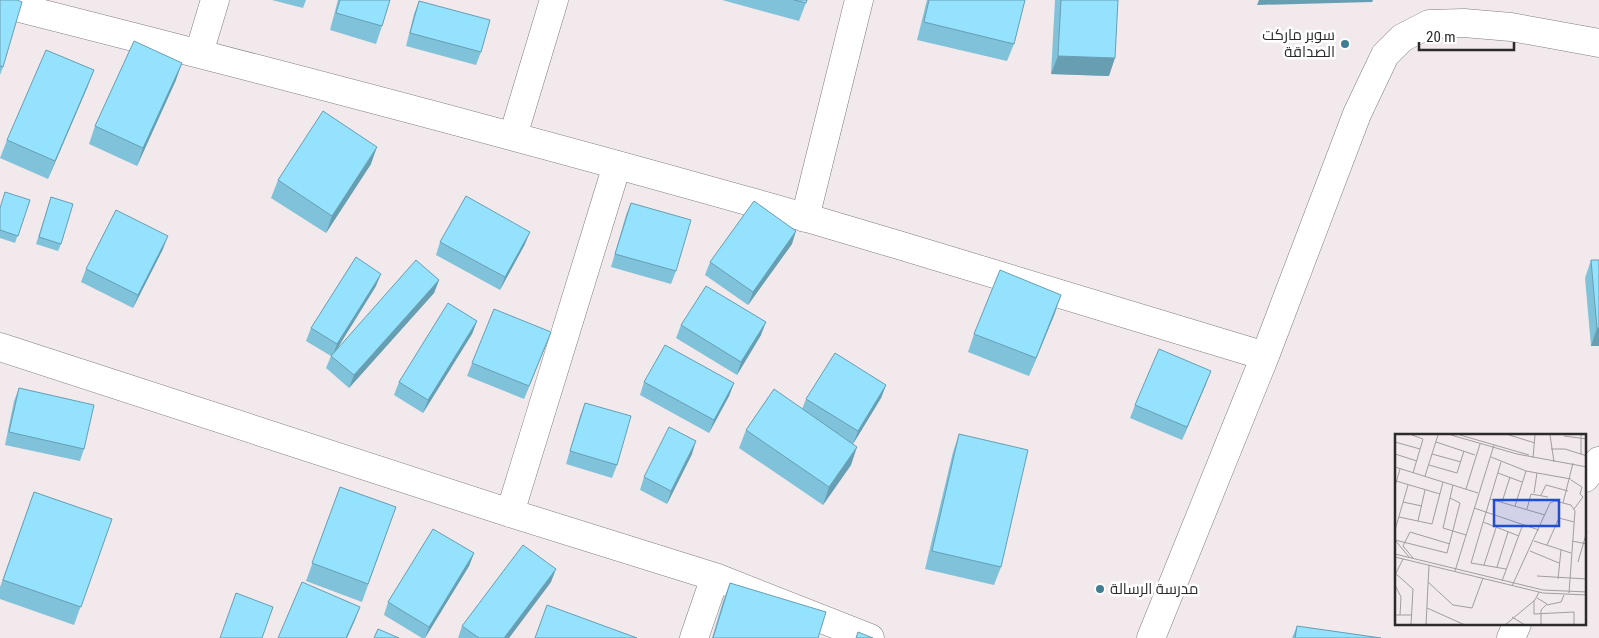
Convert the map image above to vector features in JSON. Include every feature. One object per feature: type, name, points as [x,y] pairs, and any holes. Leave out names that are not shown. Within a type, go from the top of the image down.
[{"type":"street","points":[[199,53],[215,0]]},
{"type":"street","points":[[513,136],[554,0]]},
{"type":"street","points":[[805,218],[859,0]]},
{"type":"street","points":[[0,3],[199,53],[617,165],[805,218],[1265,356]]},
{"type":"street","points":[[1151,638],[1265,356],[1358,114],[1386,55],[1402,38],[1429,24],[1464,23],[1511,27],[1599,43]]},
{"type":"street","points":[[510,513],[617,165]]},
{"type":"street","points":[[0,347],[510,513],[715,577],[870,638]]},
{"type":"street","points":[[1586,477],[1599,461]]},
{"type":"street","points":[[694,638],[715,577]]},
{"type":"street","points":[[1511,638],[1517,626]]},
{"type":"building","points":[[0,0],[17,0],[22,2],[3,67],[0,66]]},
{"type":"building","points":[[340,0],[390,0],[382,26],[336,13]]},
{"type":"building","points":[[794,0],[807,0],[806,3]]},
{"type":"building","points":[[929,0],[1025,0],[1014,44],[924,22]]},
{"type":"building","points":[[1061,0],[1118,0],[1115,58],[1058,56]]},
{"type":"building","points":[[419,1],[490,20],[481,52],[410,33]]},
{"type":"building","points":[[134,41],[182,63],[143,148],[95,126]]},
{"type":"building","points":[[46,50],[94,70],[55,161],[7,140]]},
{"type":"building","points":[[323,111],[377,147],[332,216],[278,180]]},
{"type":"building","points":[[5,192],[30,200],[18,236],[0,230],[0,208]]},
{"type":"building","points":[[466,196],[530,232],[505,277],[440,242]]},
{"type":"building","points":[[51,197],[73,204],[61,244],[39,237]]},
{"type":"building","points":[[754,201],[796,231],[753,292],[710,262]]},
{"type":"building","points":[[631,203],[691,220],[676,271],[615,254]]},
{"type":"building","points":[[116,210],[168,236],[138,295],[86,269]]},
{"type":"building","points":[[356,257],[381,274],[337,344],[311,328]]},
{"type":"building","points":[[416,260],[439,280],[354,375],[331,356]]},
{"type":"building","points":[[1591,260],[1599,260],[1599,328],[1597,328]]},
{"type":"building","points":[[1000,270],[1061,295],[1036,358],[974,334]]},
{"type":"building","points":[[706,286],[766,322],[741,362],[681,325]]},
{"type":"building","points":[[448,303],[477,321],[428,400],[399,382]]},
{"type":"building","points":[[494,309],[551,332],[529,386],[472,363]]},
{"type":"building","points":[[665,345],[734,383],[714,420],[644,382]]},
{"type":"building","points":[[1159,349],[1211,371],[1187,427],[1135,405]]},
{"type":"building","points":[[835,353],[886,385],[858,431],[806,399]]},
{"type":"building","points":[[19,388],[94,405],[84,449],[9,432]]},
{"type":"building","points":[[774,389],[857,447],[829,487],[746,430]]},
{"type":"building","points":[[585,403],[631,416],[617,465],[570,451]]},
{"type":"building","points":[[669,427],[696,441],[671,491],[644,477]]},
{"type":"building","points":[[959,434],[1028,450],[1001,567],[932,551]]},
{"type":"building","points":[[340,487],[396,507],[368,584],[312,563]]},
{"type":"building","points":[[34,492],[112,519],[81,607],[3,580]]},
{"type":"building","points":[[433,529],[474,553],[429,627],[388,602]]},
{"type":"building","points":[[523,545],[556,569],[504,638],[479,638],[462,626]]},
{"type":"building","points":[[302,582],[360,607],[346,638],[278,638]]},
{"type":"building","points":[[730,583],[826,612],[818,638],[713,638]]},
{"type":"building","points":[[236,593],[273,607],[262,638],[220,638]]},
{"type":"building","points":[[547,605],[637,638],[535,638]]},
{"type":"building","points":[[1297,626],[1381,638],[1295,638]]},
{"type":"building","points":[[378,629],[399,638],[374,638]]},
{"type":"building","points":[[858,632],[873,638],[856,638]]},
{"type":"place","name":"سوبر ماركت الصداقة","points":[[1345,44]]},
{"type":"place","name":"مدرسة الرسالة","points":[[1100,589]]}]
